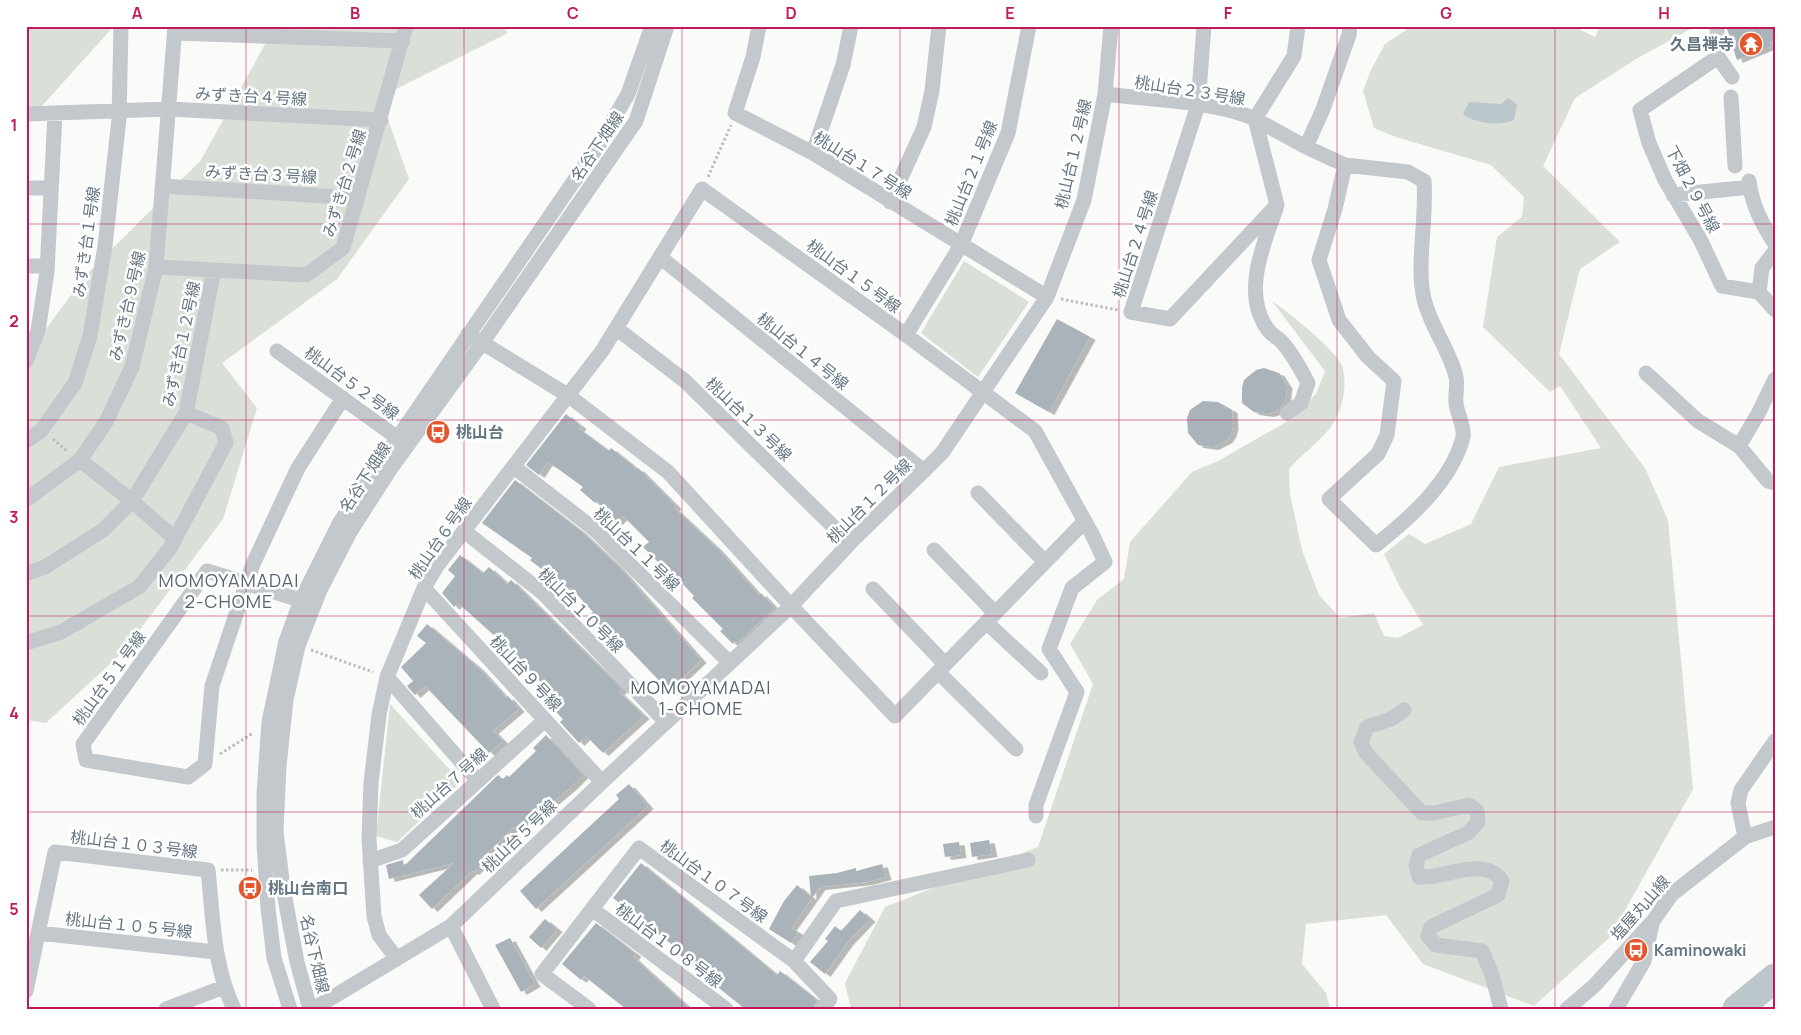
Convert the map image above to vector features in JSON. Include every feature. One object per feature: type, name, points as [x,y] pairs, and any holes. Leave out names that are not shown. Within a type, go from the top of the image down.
[{"type":"street","name":"みずき台１号線","points":[[26,441],[41,431],[75,383],[90,336],[105,246],[119,112],[121,26]]},
{"type":"street","name":"名谷下畑線","points":[[403,441],[468,334],[598,146],[628,94],[652,26]]},
{"type":"street","name":"名谷下畑線","points":[[312,1009],[297,962],[283,888],[276,831],[279,766],[286,700],[308,603],[340,522],[377,465],[403,441],[482,342],[636,121],[667,26]]},
{"type":"street","points":[[736,113],[753,58],[759,26]]},
{"type":"street","points":[[814,153],[843,64],[851,26]]},
{"type":"street","points":[[890,202],[924,127],[932,92],[939,26]]},
{"type":"street","name":"桃山台２１号線","points":[[906,335],[961,245],[1008,133],[1029,26]]},
{"type":"street","name":"桃山台１２号線","points":[[730,663],[791,606],[850,543],[942,453],[984,394],[1047,297],[1084,200],[1105,94],[1111,26]]},
{"type":"street","name":"桃山台２４号線","points":[[1204,26],[1198,105],[1131,312],[1170,319],[1277,206]]},
{"type":"street","name":"桃山台２３号線","points":[[1105,94],[1198,105],[1243,113],[1255,119],[1294,56],[1298,26]]},
{"type":"street","points":[[1306,147],[1323,109],[1350,36],[1350,26]]},
{"type":"street","points":[[1717,26],[1718,57],[1732,77]]},
{"type":"street","points":[[175,30],[404,34]]},
{"type":"street","name":"みずき台９号線","points":[[26,500],[80,460],[106,422],[132,367],[156,267],[175,30]]},
{"type":"street","name":"みずき台２号線","points":[[156,267],[306,275],[343,248],[404,34]]},
{"type":"street","name":"下畑２９号線","points":[[1718,57],[1640,110],[1648,143],[1673,195],[1701,240],[1722,286],[1759,292]]},
{"type":"street","points":[[1731,97],[1736,166]]},
{"type":"street","name":"みずき台４号線","points":[[26,114],[169,109],[381,120]]},
{"type":"street","name":"桃山台１７号線","points":[[736,113],[814,153],[890,202],[1047,297]]},
{"type":"street","points":[[26,361],[30,344],[38,331],[47,266],[55,114]]},
{"type":"street","points":[[1255,119],[1345,166],[1408,172],[1424,181],[1426,205],[1422,271],[1424,299],[1457,378],[1456,404],[1464,435],[1450,468],[1440,481],[1398,527],[1376,545],[1329,499],[1378,454],[1388,435],[1394,381],[1368,357],[1339,320],[1319,260],[1335,209],[1345,166]]},
{"type":"street","points":[[1255,119],[1277,206],[1255,277],[1258,307],[1268,330],[1281,341],[1308,383],[1301,403],[1287,413]]},
{"type":"street","points":[[1673,195],[1750,184],[1752,200],[1760,221],[1775,244]]},
{"type":"street","name":"みずき台３号線","points":[[163,186],[358,198]]},
{"type":"street","points":[[26,188],[51,188]]},
{"type":"street","name":"桃山台６号線","points":[[397,960],[379,935],[374,916],[370,861],[371,783],[379,715],[387,677],[424,588],[437,566],[569,396],[616,328],[702,189]]},
{"type":"street","name":"桃山台１５号線","points":[[702,189],[906,335],[1035,432],[1093,536],[1105,562],[1072,588],[1049,648],[1077,692],[1036,805],[1036,816]]},
{"type":"street","points":[[1775,251],[1762,268],[1759,292],[1775,310]]},
{"type":"street","name":"桃山台１４号線","points":[[660,257],[924,472]]},
{"type":"street","points":[[26,266],[47,266]]},
{"type":"street","name":"みずき台１２号線","points":[[26,574],[45,567],[103,530],[132,501],[186,413],[214,270]]},
{"type":"street","name":"桃山台１３号線","points":[[616,328],[685,381],[850,543]]},
{"type":"street","points":[[468,334],[569,396],[668,472],[895,716],[1085,521]]},
{"type":"street","name":"桃山台５２号線","points":[[277,351],[403,441]]},
{"type":"street","points":[[1646,373],[1698,421],[1739,446],[1768,481],[1775,482]]},
{"type":"street","points":[[1739,446],[1758,414],[1775,379]]},
{"type":"street","points":[[205,764],[212,686],[253,564],[298,468],[343,398]]},
{"type":"street","points":[[26,643],[61,632],[138,587],[175,539],[226,444],[222,428],[186,413]]},
{"type":"street","points":[[80,460],[132,501],[175,539]]},
{"type":"street","name":"桃山台１１号線","points":[[514,467],[594,529],[730,663]]},
{"type":"street","points":[[978,493],[1045,562]]},
{"type":"street","name":"桃山台１０号線","points":[[464,531],[543,592],[666,722]]},
{"type":"street","points":[[934,550],[991,618],[1041,673]]},
{"type":"street","name":"桃山台５１号線","points":[[205,764],[188,778],[86,760],[83,744],[207,571],[246,585],[308,603]]},
{"type":"street","name":"桃山台９号線","points":[[424,588],[602,782]]},
{"type":"street","points":[[873,589],[1016,749]]},
{"type":"street","name":"名谷下畑線","points":[[290,1009],[274,958],[265,870],[264,793],[270,722],[286,641],[308,603]]},
{"type":"street","name":"桃山台５号線","points":[[312,1009],[397,960],[451,926],[730,663]]},
{"type":"street","points":[[387,677],[478,781]]},
{"type":"street","points":[[1404,710],[1391,719],[1367,727],[1361,742],[1366,753],[1422,813],[1434,813],[1469,805],[1477,812],[1478,822],[1468,833],[1419,855],[1416,865],[1419,877],[1431,878],[1482,868],[1496,872],[1502,881],[1498,895],[1431,926],[1428,936],[1436,945],[1482,951],[1501,1009]]},
{"type":"street","name":"桃山台７号線","points":[[370,861],[402,850],[545,720]]},
{"type":"street","points":[[1744,837],[1738,803],[1741,790],[1775,741]]},
{"type":"street","name":"塩屋丸山線","points":[[1567,1009],[1594,986],[1653,921],[1672,894],[1744,837],[1775,827]]},
{"type":"street","name":"桃山台１０７号線","points":[[589,1009],[542,974],[639,848],[794,961],[830,999],[822,1009]]},
{"type":"street","name":"桃山台１０３号線","points":[[26,991],[55,852],[208,870],[216,952],[224,987],[234,1009]]},
{"type":"street","points":[[794,961],[836,901],[1028,860]]},
{"type":"street","name":"桃山台１０８号線","points":[[592,909],[726,1009]]},
{"type":"street","points":[[1616,1009],[1644,961],[1653,921]]},
{"type":"street","points":[[451,926],[494,1009]]},
{"type":"street","name":"桃山台１０５号線","points":[[38,933],[216,952]]},
{"type":"street","points":[[166,1009],[224,987]]},
{"type":"path","points":[[702,189],[736,113]]},
{"type":"path","points":[[1047,297],[1131,312]]},
{"type":"path","points":[[41,431],[80,460]]},
{"type":"path","points":[[298,646],[387,677]]},
{"type":"path","points":[[205,764],[270,722]]},
{"type":"path","points":[[208,870],[265,870]]},
{"type":"shaded area","points":[[26,26],[114,26],[41,107],[26,115]]},
{"type":"shaded area","points":[[275,26],[502,26],[508,33],[380,97],[409,179],[337,279],[222,363],[257,408],[223,519],[124,651],[46,723],[26,720],[26,356],[85,276],[201,160]]},
{"type":"shaded area","points":[[1412,26],[1573,26],[1595,37],[1600,26],[1696,26],[1636,59],[1575,98],[1543,166],[1620,242],[1580,269],[1559,354],[1645,468],[1668,520],[1693,789],[1610,937],[1534,1006],[1423,964],[1386,915],[1306,924],[1302,964],[1326,993],[1330,1009],[851,1009],[845,983],[885,907],[1038,847],[1093,684],[1070,644],[1097,600],[1124,579],[1130,542],[1192,472],[1218,461],[1293,418],[1316,394],[1325,371],[1272,301],[1331,350],[1342,366],[1344,373],[1345,381],[1342,404],[1336,419],[1323,436],[1289,469],[1290,494],[1302,550],[1319,595],[1340,618],[1374,613],[1384,636],[1398,638],[1423,625],[1399,585],[1384,554],[1409,534],[1425,544],[1471,524],[1499,467],[1601,448],[1560,386],[1550,392],[1483,327],[1497,237],[1522,217],[1524,197],[1491,165],[1396,137],[1374,128],[1363,91],[1371,70],[1385,44]]},
{"type":"shaded area","points":[[1508,98],[1517,104],[1514,120],[1502,123],[1488,123],[1474,120],[1463,114],[1469,102],[1501,104]]},
{"type":"shaded area","points":[[964,261],[1029,302],[978,377],[921,333]]},
{"type":"shaded area","points":[[390,704],[461,782],[397,842],[376,836]]},
{"type":"building","name":"久昌禅寺","points":[[1726,26],[1775,26],[1775,40],[1770,42],[1771,46],[1737,60]]},
{"type":"building","points":[[1057,319],[1090,337],[1049,412],[1015,393]]},
{"type":"building","points":[[1264,368],[1279,373],[1287,386],[1285,402],[1275,412],[1268,414],[1254,412],[1242,403],[1244,380],[1256,370]]},
{"type":"building","points":[[1203,401],[1218,402],[1232,410],[1233,426],[1231,434],[1227,440],[1213,447],[1198,445],[1188,433],[1187,418],[1190,410]]},
{"type":"building","points":[[566,414],[581,426],[579,429],[609,451],[611,448],[638,468],[676,506],[674,508],[717,548],[759,595],[761,593],[775,608],[737,643],[735,641],[733,644],[720,631],[723,629],[692,598],[694,596],[660,560],[658,562],[643,547],[649,542],[623,516],[617,522],[597,501],[595,503],[580,490],[583,487],[554,466],[547,463],[539,475],[526,465]]},
{"type":"building","points":[[515,480],[581,531],[618,566],[701,660],[680,680],[682,682],[671,693],[625,645],[623,646],[607,630],[604,632],[589,616],[593,612],[570,587],[568,590],[530,560],[532,558],[482,523]]},
{"type":"building","points":[[460,555],[483,573],[489,567],[507,584],[511,580],[622,689],[619,692],[644,716],[603,753],[586,736],[579,743],[560,722],[563,719],[552,708],[555,706],[543,694],[548,689],[523,664],[516,671],[500,654],[507,647],[458,603],[454,607],[442,593],[455,576],[448,570]]},
{"type":"building","points":[[427,624],[479,668],[506,698],[508,696],[519,709],[493,731],[503,741],[489,753],[425,686],[415,695],[407,686],[413,681],[401,667],[426,643],[417,636]]},
{"type":"building","points":[[546,735],[583,775],[571,787],[553,802],[548,797],[517,828],[515,826],[479,861],[482,864],[474,872],[472,871],[432,909],[419,895],[454,863],[389,879],[386,865],[403,860],[404,866],[498,775],[503,779],[507,775],[509,777],[536,751],[533,748]]},
{"type":"building","points":[[629,784],[648,806],[536,909],[520,891],[619,799],[616,795]]},
{"type":"building","points":[[989,840],[992,854],[972,857],[970,843]]},
{"type":"building","points":[[959,842],[961,855],[945,857],[943,844]]},
{"type":"building","points":[[641,863],[777,975],[780,971],[817,1000],[813,1009],[745,1009],[699,972],[678,953],[680,951],[613,898]]},
{"type":"building","points":[[882,864],[886,877],[867,882],[820,887],[791,928],[798,932],[791,943],[769,929],[784,901],[797,885],[811,897],[809,876],[837,873],[856,868],[856,871]]},
{"type":"building","points":[[860,910],[870,919],[848,942],[825,974],[810,962],[828,941],[825,939],[835,926],[841,931]]},
{"type":"building","points":[[545,919],[557,929],[541,948],[529,937]]},
{"type":"building","points":[[596,923],[636,954],[633,957],[690,1009],[626,1009],[584,976],[581,980],[562,964]]},
{"type":"building","points":[[510,938],[535,984],[521,992],[495,945]]},
{"type":"waterway","points":[[1737,1009],[1775,978]]},
{"type":"place","name":"久昌禅寺","points":[[1751,44]]},
{"type":"place","name":"桃山台","points":[[438,432]]},
{"type":"place","name":"桃山台南口","points":[[250,888]]},
{"type":"place","name":"Kaminowaki","points":[[1636,950]]},
{"type":"district","name":"MOMOYAMADAI 2-CHOME","points":[[229,591]]},
{"type":"district","name":"MOMOYAMADAI 1-CHOME","points":[[701,698]]}]
